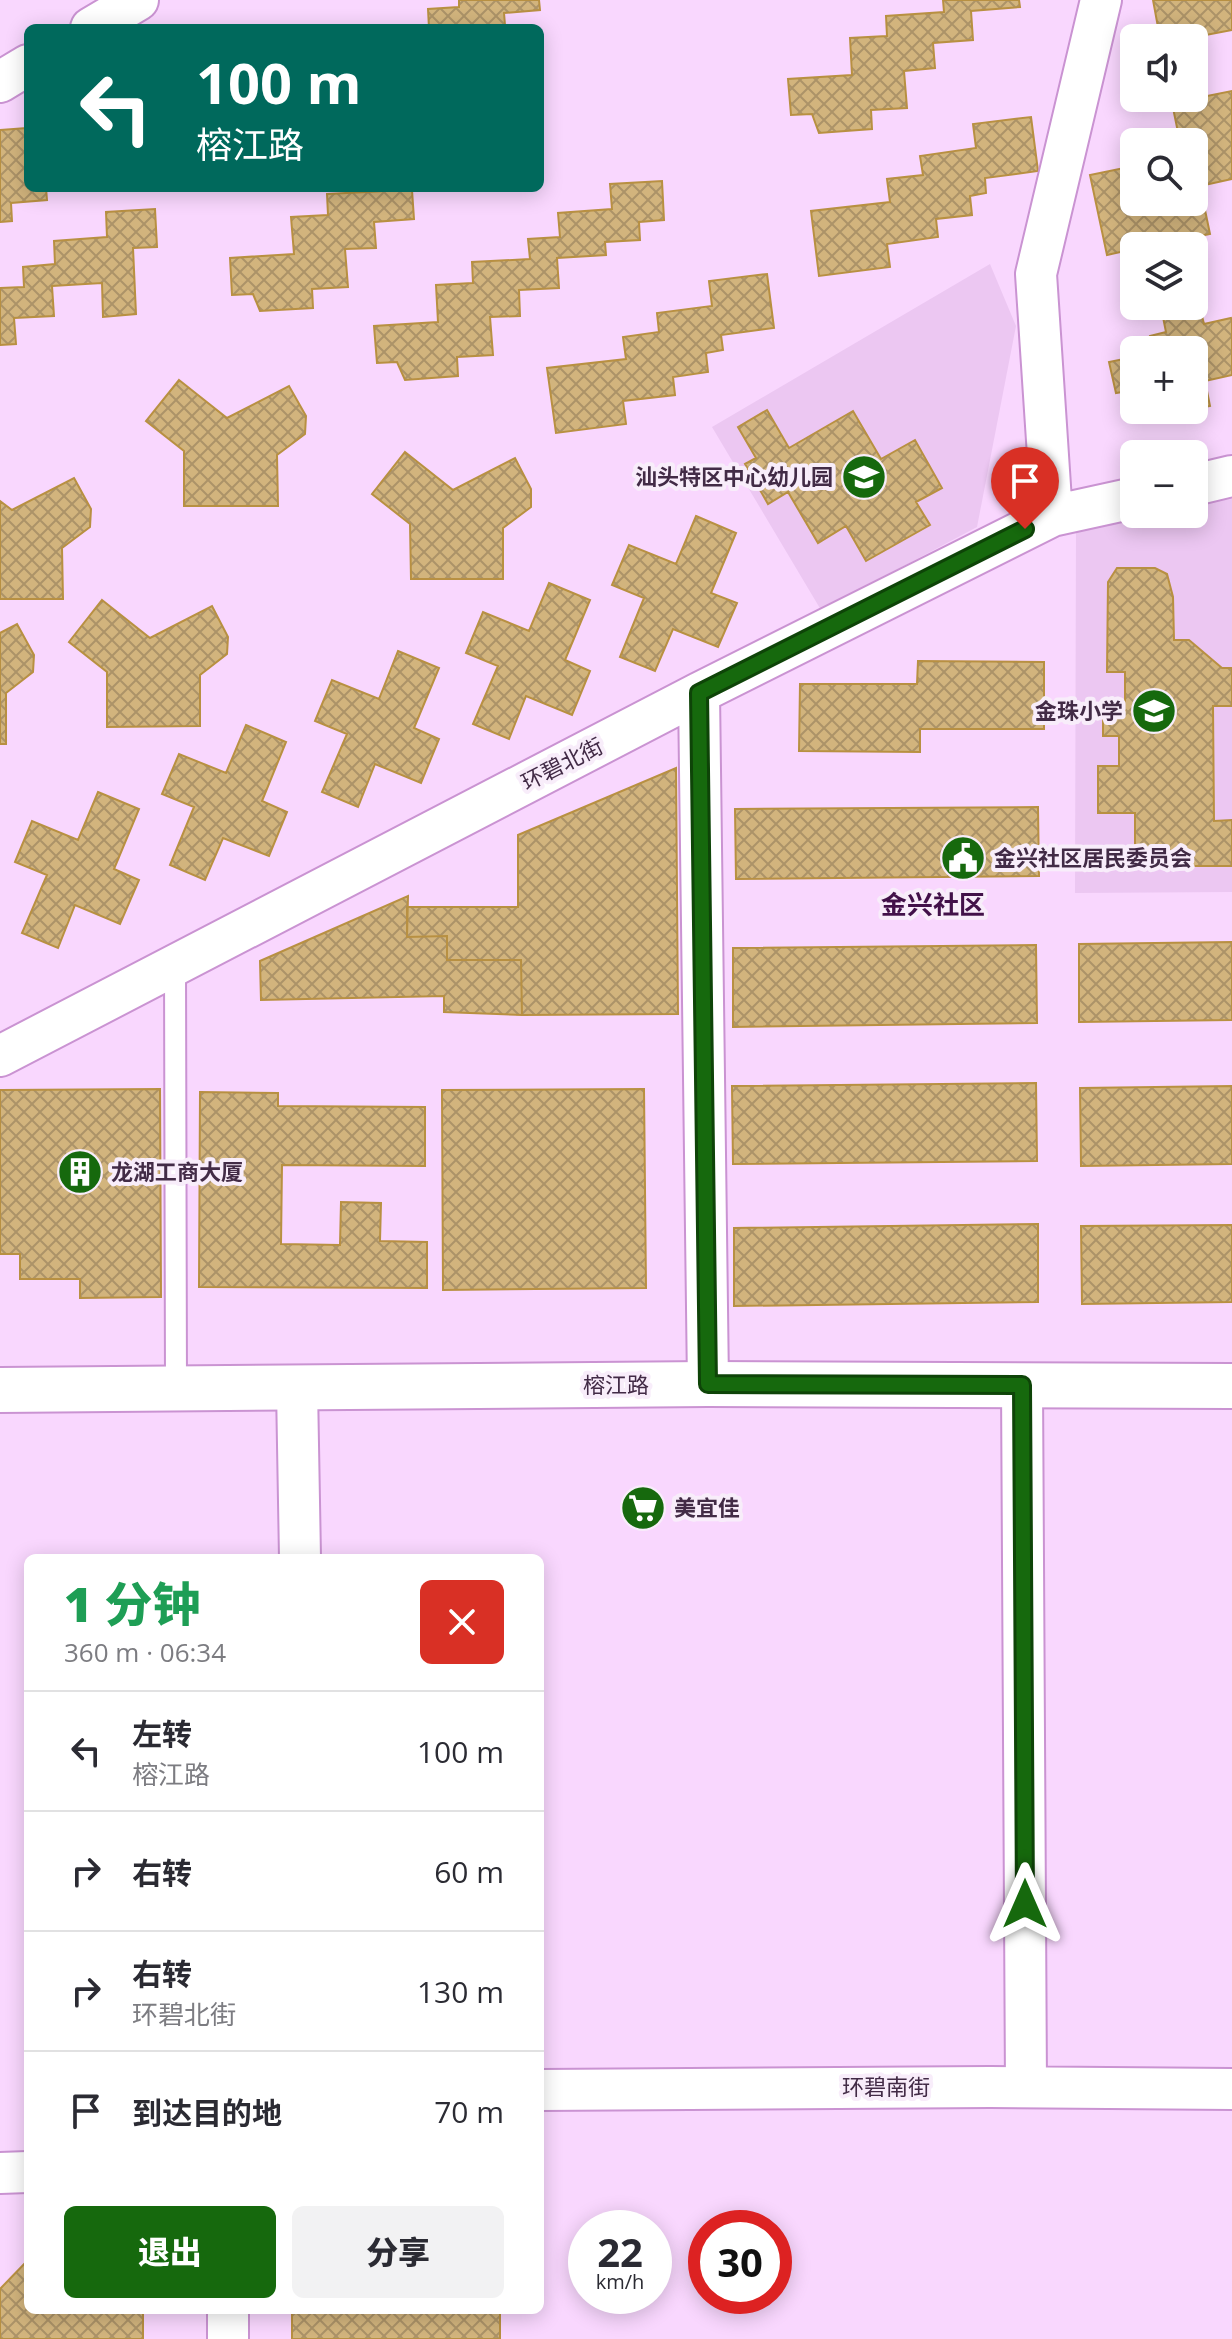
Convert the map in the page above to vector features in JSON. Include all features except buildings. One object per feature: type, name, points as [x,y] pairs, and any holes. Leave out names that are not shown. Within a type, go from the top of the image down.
[{"type":"street","points":[[98,24],[138,0]]},
{"type":"street","points":[[1052,516],[1036,274],[1101,0]]},
{"type":"street","points":[[0,82],[24,67]]},
{"type":"street","points":[[1208,482],[1232,476]]},
{"type":"street","name":"环碧北街","points":[[0,1056],[699,693],[1052,516],[1120,501]]},
{"type":"street","points":[[699,693],[708,1384]]},
{"type":"street","name":"榕江路","points":[[0,1390],[708,1384],[1232,1386]]},
{"type":"street","points":[[1022,1385],[1026,2087]]},
{"type":"street","points":[[297,1388],[300,1554]]},
{"type":"street","name":"环碧南街","points":[[544,2090],[1232,2089]]},
{"type":"street","points":[[0,2173],[24,2172]]},
{"type":"street","points":[[228,2314],[228,2339]]},
{"type":"lane","points":[[175,965],[176,1388]]},
{"type":"shaded area","name":"汕头特区中心幼儿园","points":[[990,264],[1016,326],[977,527],[821,610],[712,427]]},
{"type":"shaded area","name":"金珠小学","points":[[1232,499],[1232,892],[1075,893],[1076,529],[1120,519],[1120,528],[1208,528],[1208,501]]},
{"type":"place","name":"汕头特区中心幼儿园","points":[[864,477]]},
{"type":"place","name":"金珠小学","points":[[1154,711]]},
{"type":"place","name":"金兴社区居民委员会","points":[[963,858]]},
{"type":"place","name":"龙湖工商大厦","points":[[80,1172]]},
{"type":"place","name":"美宜佳","points":[[643,1508]]},
{"type":"district","name":"金兴社区","points":[[933,905]]},
{"type":"route","points":[[1025,529],[699,693],[708,1384],[1022,1385],[1025,1904]]}]
